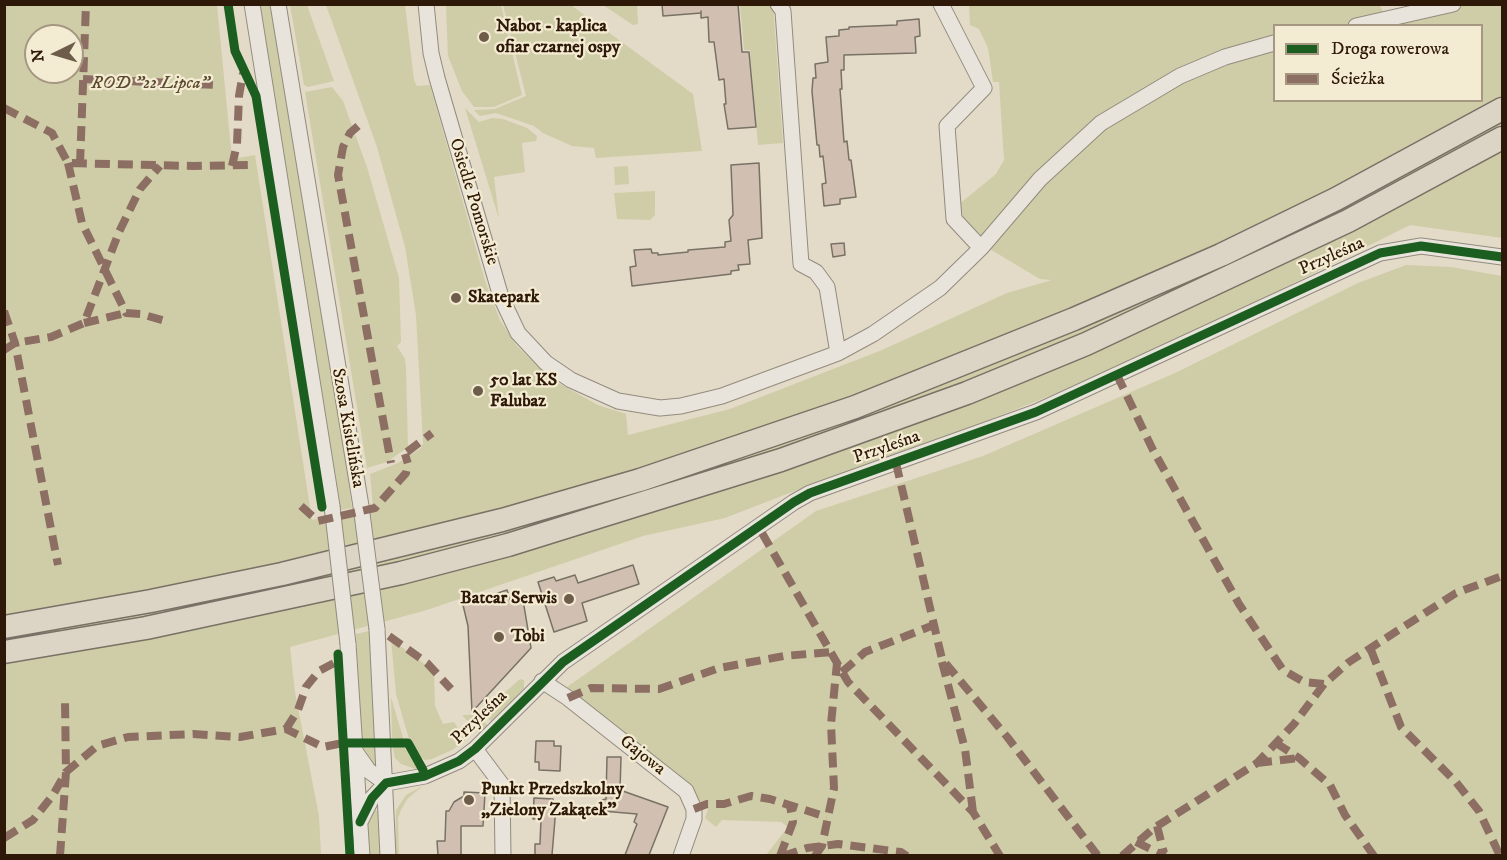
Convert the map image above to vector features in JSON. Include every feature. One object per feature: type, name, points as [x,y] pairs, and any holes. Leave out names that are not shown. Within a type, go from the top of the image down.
[{"type":"highway","points":[[4,627],[151,601],[384,550],[502,520],[640,480],[781,433],[955,368],[1221,255],[1336,199],[1503,109]]},
{"type":"highway","points":[[4,652],[146,628],[401,573],[519,542],[781,460],[967,393],[1086,344],[1348,221],[1503,138]]},
{"type":"street","name":"Szosa Kisielińska","points":[[252,4],[332,506],[348,644],[362,855]]},
{"type":"street","name":"Szosa Kisielińska","points":[[278,4],[361,506],[377,629],[388,855]]},
{"type":"street","name":"Osiedle Pomorskie","points":[[426,4],[435,74],[501,297],[518,333],[546,363],[571,380],[618,401],[660,408],[681,406],[722,396],[838,352],[906,314],[940,288],[981,248],[1040,179],[1101,123],[1180,76],[1225,57],[1273,44]]},
{"type":"street","points":[[778,4],[783,11],[801,264],[816,272],[827,287],[838,352]]},
{"type":"street","points":[[941,4],[984,88],[947,126],[954,219],[981,248]]},
{"type":"street","points":[[1365,24],[1453,4]]},
{"type":"street","name":"Przyleśna","points":[[386,783],[425,776],[444,769],[475,749],[563,662],[794,501],[810,493],[1036,412],[1380,253],[1421,246],[1503,257]]},
{"type":"street","name":"Gajowa","points":[[542,681],[568,698],[686,791],[694,809],[694,819],[681,855]]},
{"type":"street","points":[[475,749],[502,785],[503,855]]},
{"type":"street","points":[[355,752],[369,771],[386,783],[372,798],[360,822]]},
{"type":"green space","points":[[773,4],[783,143],[758,145],[750,50],[744,50],[740,5]]},
{"type":"green space","name":"ROD \"22 Lipca\"","points":[[1379,4],[1387,20],[1456,5],[1502,5],[1502,238],[1410,225],[1216,322],[1093,379],[905,453],[810,485],[725,518],[643,536],[427,610],[290,647],[295,692],[319,816],[321,855],[5,856],[5,5],[217,5],[232,159],[255,155],[312,520],[373,507],[370,474],[398,463],[421,448],[423,443],[416,315],[405,247],[377,147],[326,5],[405,5],[414,80],[417,86],[430,85],[486,284],[500,320],[517,346],[551,379],[598,405],[626,414],[628,435],[730,409],[882,350],[1007,293],[1052,280],[1040,279],[983,245],[965,221],[958,205],[996,174],[1004,160],[999,82],[993,82],[988,48],[979,29],[970,25],[969,5]]},
{"type":"green space","points":[[259,5],[270,5],[345,458],[352,508],[341,510]]},
{"type":"green space","points":[[290,5],[307,5],[334,81],[308,87],[304,85]]},
{"type":"green space","points":[[501,5],[522,95],[494,107],[474,107],[462,91],[448,56],[446,6]]},
{"type":"green space","points":[[503,5],[571,5],[693,94],[702,151],[596,158],[594,148],[572,146],[543,133],[534,126],[496,113],[480,116],[474,110],[495,109],[526,96]]},
{"type":"green space","points":[[603,5],[637,5],[638,24],[633,25]]},
{"type":"green space","points":[[332,87],[343,101],[367,167],[399,278],[401,342],[397,346],[405,359],[406,367],[408,447],[387,462],[367,468],[305,92]]},
{"type":"green space","points":[[465,108],[479,122],[492,118],[503,119],[527,128],[537,136],[536,141],[522,143],[525,172],[494,177],[499,219]]},
{"type":"green space","points":[[628,166],[629,184],[615,185],[614,167]]},
{"type":"green space","points":[[655,191],[655,215],[650,220],[617,219],[614,193]]},
{"type":"green space","points":[[1406,265],[1451,267],[1502,276],[1502,855],[766,855],[788,827],[781,822],[722,820],[716,827],[705,818],[708,809],[680,780],[567,687],[816,511],[983,456],[1175,373],[1358,283]]},
{"type":"green space","points":[[369,631],[377,739],[362,739],[359,714],[356,634]]},
{"type":"green space","points":[[391,639],[434,671],[435,706],[443,724],[454,722],[464,738],[465,741],[452,750],[432,759],[425,760],[420,757],[409,739],[396,694]]},
{"type":"green space","points":[[520,679],[524,680],[524,688],[492,723],[483,712]]},
{"type":"green space","points":[[391,697],[401,731],[404,740],[392,738]]},
{"type":"green space","points":[[462,715],[478,715],[489,727],[482,734]]},
{"type":"green space","points":[[378,744],[376,768],[362,745]]},
{"type":"green space","points":[[392,744],[404,747],[419,770],[401,764],[395,758]]},
{"type":"green space","points":[[423,786],[408,798],[401,810],[398,818],[399,855],[395,856],[396,810],[406,795]]},
{"type":"green space","points":[[374,810],[379,811],[381,855],[370,855],[367,822]]},
{"type":"building","points":[[662,4],[738,4],[742,52],[749,52],[756,127],[728,129],[724,104],[726,104],[724,79],[719,80],[714,42],[709,42],[708,17],[701,18],[701,13],[663,16]]},
{"type":"building","points":[[919,19],[920,36],[915,37],[916,53],[844,55],[844,70],[841,70],[842,89],[840,89],[844,142],[847,141],[856,197],[840,199],[840,204],[824,206],[822,184],[826,183],[823,156],[820,157],[819,145],[817,145],[812,91],[813,78],[816,78],[815,64],[828,62],[826,37],[839,36],[839,30],[849,29],[849,27],[897,25],[897,21]]},
{"type":"building","points":[[759,163],[762,238],[748,240],[750,264],[738,265],[739,270],[731,271],[731,274],[632,286],[630,267],[636,266],[634,250],[651,249],[652,253],[658,253],[658,255],[725,247],[725,242],[731,241],[729,220],[733,215],[731,165]]},
{"type":"building","points":[[844,243],[845,255],[833,257],[831,244]]},
{"type":"building","name":"Batcar Serwis","points":[[633,565],[639,584],[582,603],[587,621],[554,632],[538,582],[554,577],[556,581],[575,575],[578,583]]},
{"type":"building","name":"Tobi","points":[[507,590],[511,603],[523,600],[531,648],[472,712],[468,626],[463,605]]},
{"type":"building","points":[[536,741],[554,741],[554,746],[561,746],[560,771],[539,770],[539,762],[535,762]]},
{"type":"building","points":[[607,757],[621,757],[620,790],[668,807],[649,855],[625,855],[637,824],[634,822],[637,814],[602,811],[602,800],[606,799]]},
{"type":"building","points":[[464,792],[485,793],[483,826],[461,826],[461,855],[438,855],[437,841],[445,841],[446,811],[449,811],[454,802],[464,796]]},
{"type":"building","points":[[534,798],[553,799],[552,807],[556,807],[552,855],[535,855],[535,844],[540,844],[541,819],[533,819]]},
{"type":"marked path","points":[[80,164],[86,4]]},
{"type":"marked path","points":[[232,166],[237,144],[239,96],[243,73]]},
{"type":"marked path","points":[[84,79],[216,85]]},
{"type":"marked path","points":[[4,108],[52,133],[68,163],[251,165]]},
{"type":"marked path","points":[[358,126],[350,133],[343,147],[338,175],[391,463]]},
{"type":"marked path","points":[[68,163],[82,223],[126,313],[141,314],[169,322]]},
{"type":"marked path","points":[[4,350],[15,343],[51,337],[84,323],[119,232],[140,189],[160,166]]},
{"type":"marked path","points":[[4,311],[15,343],[58,565]]},
{"type":"marked path","points":[[84,323],[126,313]]},
{"type":"marked path","points":[[1117,375],[1153,450],[1239,604],[1283,670],[1304,682],[1324,684]]},
{"type":"marked path","points":[[407,452],[432,433]]},
{"type":"marked path","points":[[301,506],[318,521],[375,508],[406,473],[408,464],[405,454]]},
{"type":"marked path","points":[[896,463],[942,659],[1008,738],[1098,856]]},
{"type":"marked path","points":[[762,533],[848,682],[973,812],[1000,856]]},
{"type":"marked path","points":[[1122,856],[1154,828],[1257,763],[1294,724],[1324,684],[1349,662],[1456,593],[1502,576]]},
{"type":"marked path","points":[[842,672],[865,652],[934,625]]},
{"type":"marked path","points":[[389,636],[427,663],[451,689]]},
{"type":"marked path","points":[[1371,650],[1401,727],[1456,782],[1479,811],[1500,856]]},
{"type":"marked path","points":[[568,698],[591,688],[659,689],[719,668],[784,656],[831,652]]},
{"type":"marked path","points":[[286,729],[298,710],[306,687],[319,671],[338,661]]},
{"type":"marked path","points":[[942,662],[965,749],[973,812]]},
{"type":"marked path","points":[[815,856],[822,846],[834,788],[831,724],[837,663]]},
{"type":"marked path","points":[[60,856],[66,772],[65,700]]},
{"type":"marked path","points":[[4,838],[33,820],[53,795],[66,772],[97,746],[128,737],[193,734],[240,737],[286,729],[323,747],[343,743]]},
{"type":"marked path","points":[[1276,743],[1299,758],[1330,785],[1345,815],[1374,856]]},
{"type":"marked path","points":[[1257,763],[1299,758]]},
{"type":"marked path","points":[[694,809],[707,804],[724,804],[751,796],[770,799],[827,817]]},
{"type":"marked path","points":[[780,856],[793,822],[790,806]]},
{"type":"marked path","points":[[1157,826],[1164,853]]},
{"type":"marked path","points":[[1136,842],[1165,856]]},
{"type":"marked path","points":[[783,856],[807,848],[838,844],[901,852],[907,856]]},
{"type":"cycle path","points":[[228,4],[235,51],[256,96],[322,507]]},
{"type":"cycle path","points":[[360,822],[372,798],[386,783],[425,776],[459,761],[475,749],[563,662],[810,493],[1036,412],[1380,253],[1421,246],[1502,257]]},
{"type":"cycle path","points":[[338,654],[350,856]]},
{"type":"cycle path","points":[[343,743],[408,743],[423,770]]},
{"type":"place","name":"Nabot - kaplica ofiar czarnej ospy","points":[[484,37]]},
{"type":"place","name":"Skatepark","points":[[456,298]]},
{"type":"place","name":"50 lat KS Falubaz","points":[[478,391]]},
{"type":"place","name":"Batcar Serwis","points":[[569,599]]},
{"type":"place","name":"Tobi","points":[[499,637]]},
{"type":"place","name":"Punkt Przedszkolny „Zielony Zakątek”","points":[[469,800]]}]
